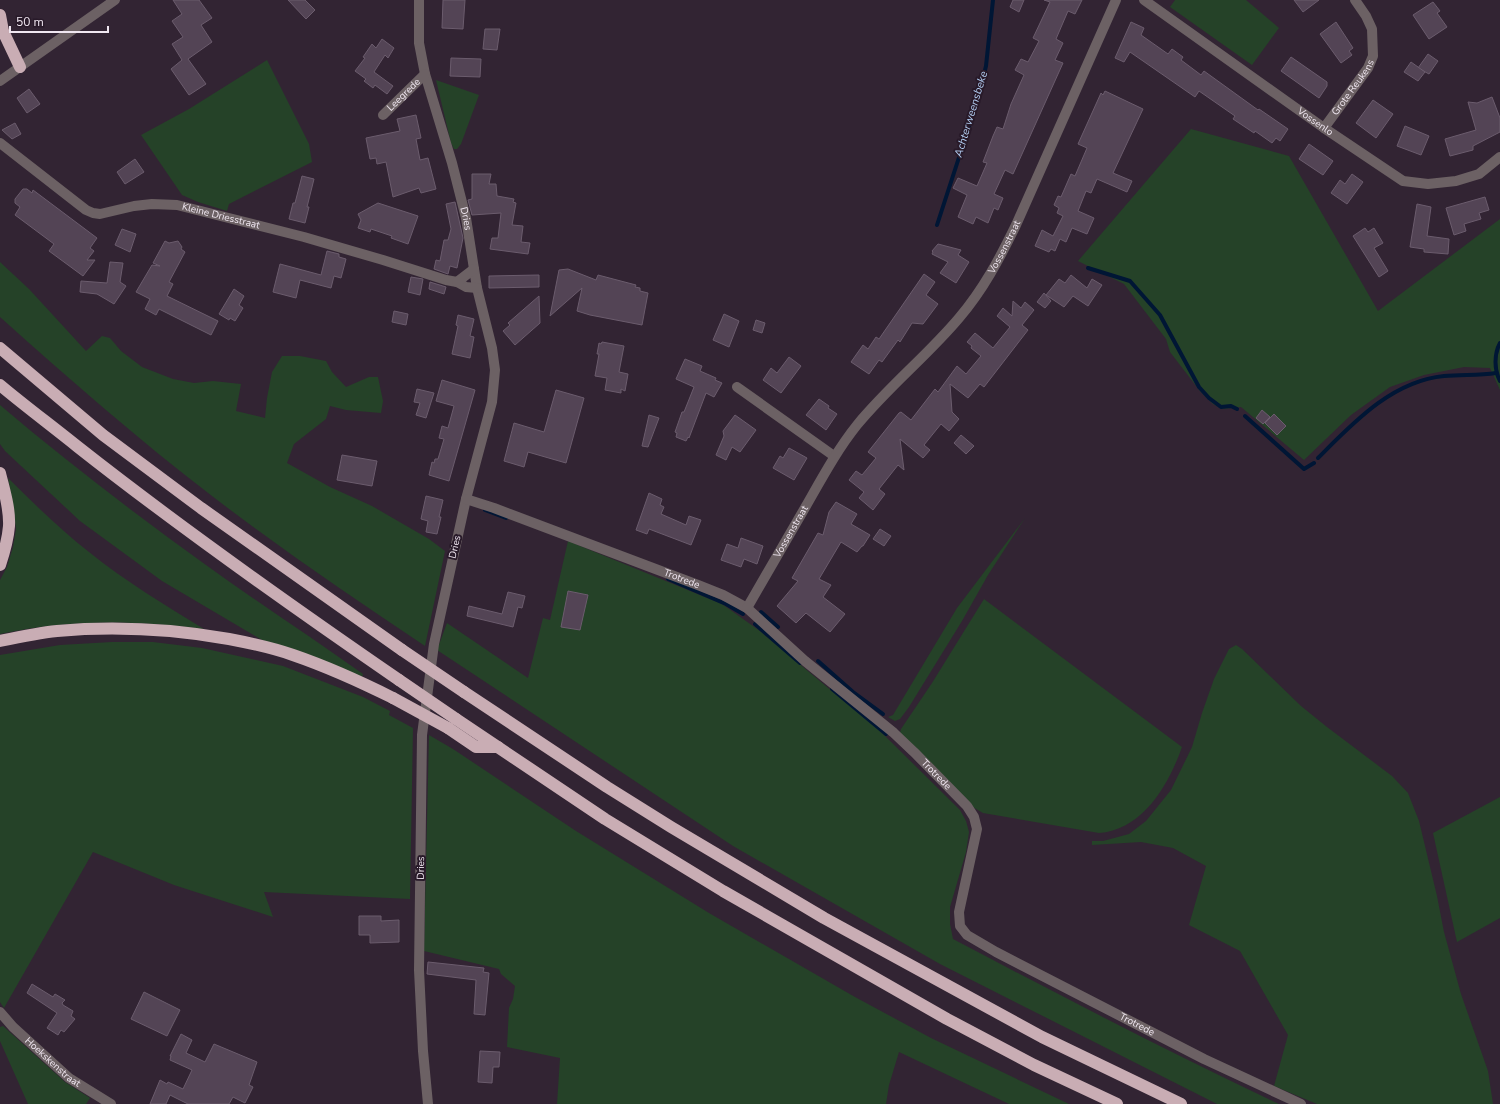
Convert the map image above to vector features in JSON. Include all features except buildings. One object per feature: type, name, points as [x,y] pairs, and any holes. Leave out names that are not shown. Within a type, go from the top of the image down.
[{"type":"highway","points":[[0,15],[3,31],[20,67]]},
{"type":"highway","points":[[0,348],[109,440],[201,508],[402,650],[658,819],[824,918],[1042,1037],[1181,1104]]},
{"type":"highway","points":[[0,384],[115,476],[197,538],[284,601],[399,680],[452,724]]},
{"type":"highway","points":[[0,473],[8,507],[9,526],[5,549],[0,565]]},
{"type":"highway","points":[[0,640],[56,631],[103,628],[147,629],[208,636],[251,643],[293,654],[342,674],[452,724],[498,747],[605,818],[723,891],[954,1022],[1034,1065],[1117,1104]]},
{"type":"street","points":[[0,81],[115,0]]},
{"type":"street","name":"Dries","points":[[419,0],[419,43],[425,74],[454,170],[466,218],[477,288],[492,348],[495,370],[492,402],[466,499],[434,644],[422,735],[419,970],[423,1051],[428,1104]]},
{"type":"street","name":"Vossenstraat","points":[[747,608],[834,456],[857,425],[876,403],[960,317],[982,287],[1002,255],[1116,0]]},
{"type":"street","name":"Vossenlo","points":[[1144,0],[1324,128],[1403,181],[1428,184],[1456,181],[1479,174],[1500,157]]},
{"type":"street","name":"Grote Reukens","points":[[1324,128],[1368,68],[1373,56],[1372,29],[1366,16],[1355,0]]},
{"type":"street","name":"Leegrede","points":[[383,115],[425,74]]},
{"type":"street","name":"Kleine Driesstraat","points":[[0,143],[86,210],[93,213],[100,214],[134,206],[152,204],[177,205],[304,237],[457,282],[466,287],[477,288]]},
{"type":"street","points":[[457,282],[474,269]]},
{"type":"street","points":[[737,386],[834,456]]},
{"type":"street","name":"Trotrede","points":[[466,499],[494,508],[698,585],[723,595],[747,608],[805,661],[894,733],[967,806],[974,817],[977,829],[959,912],[960,926],[967,935],[996,952],[1204,1059],[1301,1104]]},
{"type":"street","name":"Hoekskenstraat","points":[[0,1012],[13,1027],[70,1078],[111,1104]]},
{"type":"green space","points":[[1175,0],[1246,0],[1279,28],[1252,65],[1170,7]]},
{"type":"green space","points":[[267,60],[309,144],[312,162],[229,204],[227,211],[198,202],[182,195],[141,135],[189,109]]},
{"type":"green space","points":[[436,80],[479,95],[461,144],[457,149],[454,149],[451,143]]},
{"type":"green space","points":[[1191,129],[1289,156],[1378,311],[1500,219],[1500,390],[1490,368],[1464,367],[1424,375],[1390,387],[1351,415],[1304,460],[1241,407],[1222,409],[1213,404],[1200,391],[1170,352],[1166,339],[1124,284],[1078,261]]},
{"type":"green space","points":[[0,262],[29,289],[86,351],[102,336],[110,338],[121,351],[142,367],[173,379],[194,383],[213,381],[241,384],[236,411],[265,418],[272,372],[282,356],[300,356],[326,361],[332,372],[346,387],[369,377],[378,377],[383,401],[381,413],[346,410],[330,406],[326,419],[294,444],[287,463],[330,487],[372,506],[429,539],[445,551],[425,646],[317,573],[212,496],[104,409],[0,317]]},
{"type":"green space","points":[[0,405],[101,487],[225,579],[363,674],[362,677],[306,654],[262,640],[162,581],[80,521],[5,451],[0,444]]},
{"type":"green space","points":[[8,478],[58,526],[103,563],[145,592],[204,629],[152,624],[102,622],[77,623],[26,629],[0,634],[0,580],[7,567],[13,547],[16,529]]},
{"type":"green space","points":[[1025,518],[988,575],[962,621],[909,707],[900,719],[895,721],[888,717],[893,715],[957,608]]},
{"type":"green space","points":[[568,541],[722,604],[760,631],[881,732],[960,810],[966,821],[969,832],[966,852],[950,907],[950,924],[953,939],[1115,1023],[1279,1104],[1217,1104],[940,964],[733,846],[437,650],[447,623],[528,678],[543,618],[550,620]]},
{"type":"green space","points":[[984,599],[1182,747],[1177,761],[1162,790],[1152,803],[1129,824],[1115,830],[1099,833],[983,813],[971,806],[900,733],[901,729],[932,683]]},
{"type":"green space","points":[[112,642],[153,642],[202,648],[283,666],[363,697],[390,711],[389,715],[413,728],[410,899],[264,892],[273,917],[174,885],[93,852],[4,1008],[0,1002],[0,655],[60,645]]},
{"type":"green space","points":[[1236,645],[1301,706],[1392,776],[1408,793],[1419,821],[1444,932],[1461,994],[1488,1071],[1493,1104],[1317,1104],[1274,1086],[1288,1035],[1240,951],[1189,925],[1206,866],[1173,848],[1141,842],[1092,845],[1092,841],[1103,841],[1129,834],[1146,821],[1171,790],[1192,747],[1214,679],[1229,649]]},
{"type":"green space","points":[[429,735],[453,749],[576,831],[709,913],[855,997],[931,1038],[1069,1104],[1009,1104],[899,1052],[889,1085],[886,1104],[557,1104],[560,1058],[507,1047],[509,1008],[513,999],[515,986],[501,974],[499,969],[424,951]]},
{"type":"green space","points":[[1500,797],[1500,918],[1457,942],[1433,833]]},
{"type":"green space","points":[[3,1026],[65,1082],[90,1098],[86,1104],[28,1104],[0,1041],[0,1027]]},
{"type":"waterway","name":"Achterweensbeke","points":[[937,225],[978,99],[986,66],[993,0]]},
{"type":"waterway","name":"Achterweensbeke","points":[[1088,268],[1130,281],[1160,315],[1199,387],[1209,398],[1221,407],[1231,406],[1237,409]]},
{"type":"waterway","points":[[1500,343],[1496,362],[1500,381]]},
{"type":"waterway","name":"Achterweensbeke","points":[[1318,458],[1360,418],[1391,395],[1407,386],[1444,376],[1496,373]]},
{"type":"waterway","name":"Achterweensbeke","points":[[1245,416],[1304,469],[1314,463]]},
{"type":"waterway","points":[[485,510],[506,518]]},
{"type":"waterway","points":[[668,579],[726,604],[743,614]]},
{"type":"waterway","points":[[761,612],[778,627]]},
{"type":"waterway","points":[[755,624],[800,663]]},
{"type":"waterway","points":[[818,661],[853,692],[883,714]]},
{"type":"waterway","points":[[832,689],[886,734]]}]
